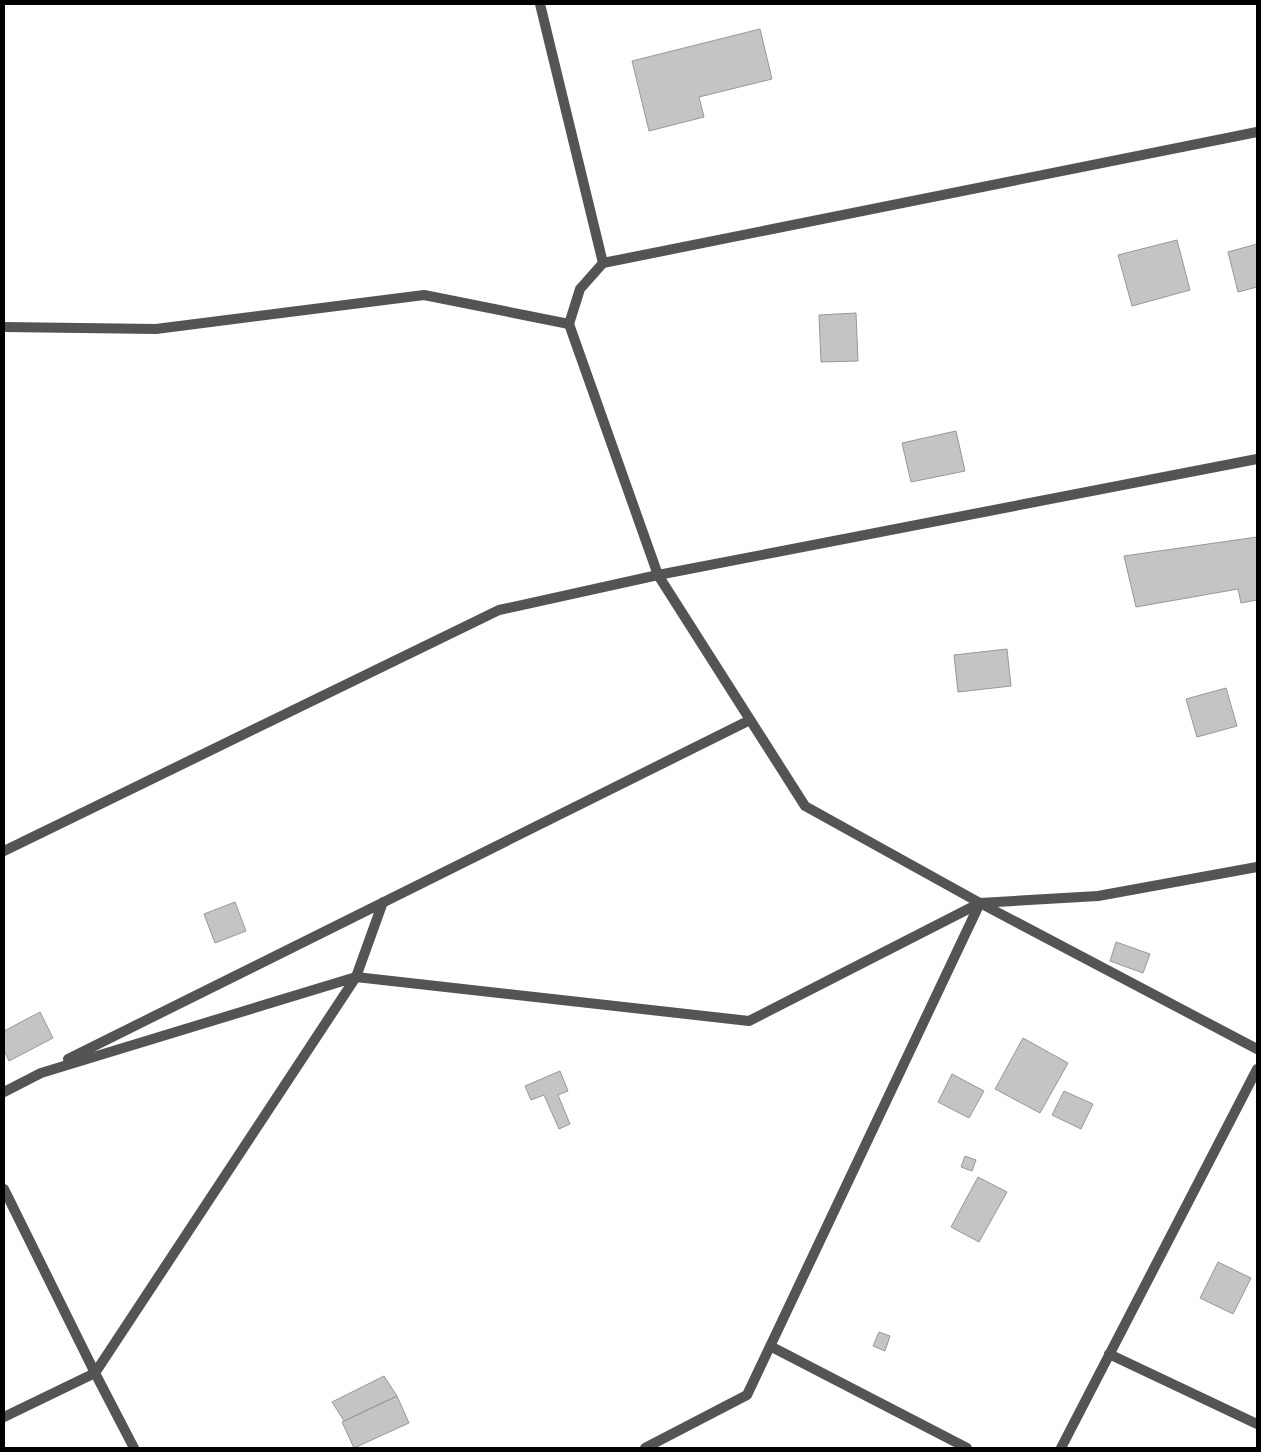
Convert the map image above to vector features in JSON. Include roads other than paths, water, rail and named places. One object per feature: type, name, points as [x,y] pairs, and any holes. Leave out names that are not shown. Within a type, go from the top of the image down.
[{"type":"street","points":[[540,4],[602,263]]},
{"type":"street","points":[[1257,132],[602,263],[580,289],[569,324],[658,575],[805,806],[980,903],[1257,1049]]},
{"type":"street","points":[[4,327],[156,329],[424,295],[569,324]]},
{"type":"street","points":[[4,851],[499,610],[658,575],[1257,459]]},
{"type":"street","points":[[4,1092],[750,720]]},
{"type":"street","points":[[41,1073],[356,976],[749,1021],[980,903],[1098,896],[1257,867]]},
{"type":"street","points":[[4,1417],[95,1372],[356,976],[383,902]]},
{"type":"street","points":[[645,1448],[747,1395],[980,903]]},
{"type":"street","points":[[1061,1448],[1257,1069]]},
{"type":"street","points":[[4,1189],[134,1448]]},
{"type":"street","points":[[770,1346],[967,1448]]},
{"type":"street","points":[[1109,1354],[1257,1424]]}]
